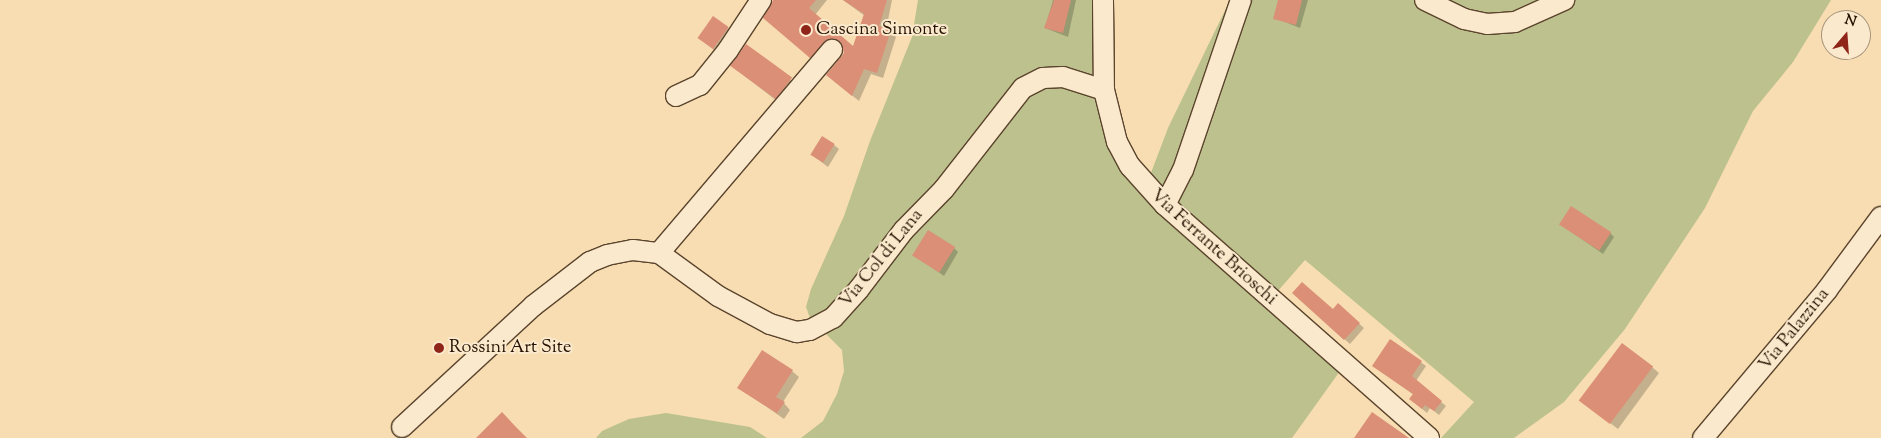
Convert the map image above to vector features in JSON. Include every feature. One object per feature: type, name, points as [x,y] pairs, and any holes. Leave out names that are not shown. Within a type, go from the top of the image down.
[{"type":"street","points":[[676,96],[700,85],[761,0]]},
{"type":"street","name":"Via Ferrante Brioschi","points":[[1103,0],[1104,90],[1117,142],[1146,187],[1429,438]]},
{"type":"street","points":[[1166,205],[1183,170],[1241,0]]},
{"type":"street","points":[[1425,0],[1464,19],[1487,24],[1514,22],[1564,0]]},
{"type":"street","points":[[659,253],[832,50]]},
{"type":"street","name":"Via Col di Lana","points":[[402,427],[439,384],[532,306],[590,262],[633,250],[659,253],[718,296],[770,324],[797,332],[810,330],[833,318],[859,289],[904,230],[944,189],[1022,88],[1043,78],[1063,76],[1104,90]]},
{"type":"street","name":"Via Palazzina","points":[[1703,438],[1827,290],[1881,217]]},
{"type":"green space","points":[[918,0],[1103,0],[1104,90],[1146,186],[1168,128],[1230,0],[1831,0],[1825,10],[1821,10],[1821,16],[1793,62],[1753,111],[1705,208],[1625,329],[1564,402],[1514,438],[1441,438],[1474,402],[1305,260],[1270,300],[1345,364],[1292,438],[801,438],[823,421],[837,394],[844,371],[842,350],[810,318],[806,307],[811,289],[844,216],[870,141],[912,37]]},
{"type":"green space","points":[[666,413],[750,427],[767,438],[596,438],[602,431],[629,419]]},
{"type":"building","points":[[773,0],[816,0],[809,8],[853,46],[864,14],[843,0],[887,0],[879,26],[891,30],[877,73],[864,69],[852,96],[826,75],[844,53],[840,41],[828,39],[810,58],[763,18]]},
{"type":"building","points":[[1054,0],[1071,0],[1063,33],[1044,28]]},
{"type":"building","points":[[1278,0],[1302,0],[1296,25],[1273,19]]},
{"type":"building","points":[[713,16],[729,27],[713,49],[698,38]]},
{"type":"building","points":[[746,44],[792,78],[776,99],[730,66]]},
{"type":"building","points":[[822,136],[835,144],[823,163],[810,155]]},
{"type":"building","points":[[1571,206],[1611,232],[1599,251],[1559,224]]},
{"type":"building","points":[[928,230],[955,247],[939,272],[912,255]]},
{"type":"building","points":[[1302,282],[1333,309],[1338,303],[1360,323],[1344,340],[1292,293]]},
{"type":"building","points":[[1390,339],[1422,361],[1412,376],[1442,401],[1434,411],[1425,405],[1422,409],[1409,399],[1413,394],[1372,366]]},
{"type":"building","points":[[1622,343],[1653,366],[1610,424],[1579,401]]},
{"type":"building","points":[[762,350],[793,370],[776,397],[785,402],[777,413],[737,388]]},
{"type":"building","points":[[502,412],[527,438],[476,438]]},
{"type":"building","points":[[1372,412],[1409,438],[1354,438]]},
{"type":"place","name":"Cascina Simonte","points":[[806,30]]},
{"type":"place","name":"Rossini Art Site","points":[[439,348]]}]
